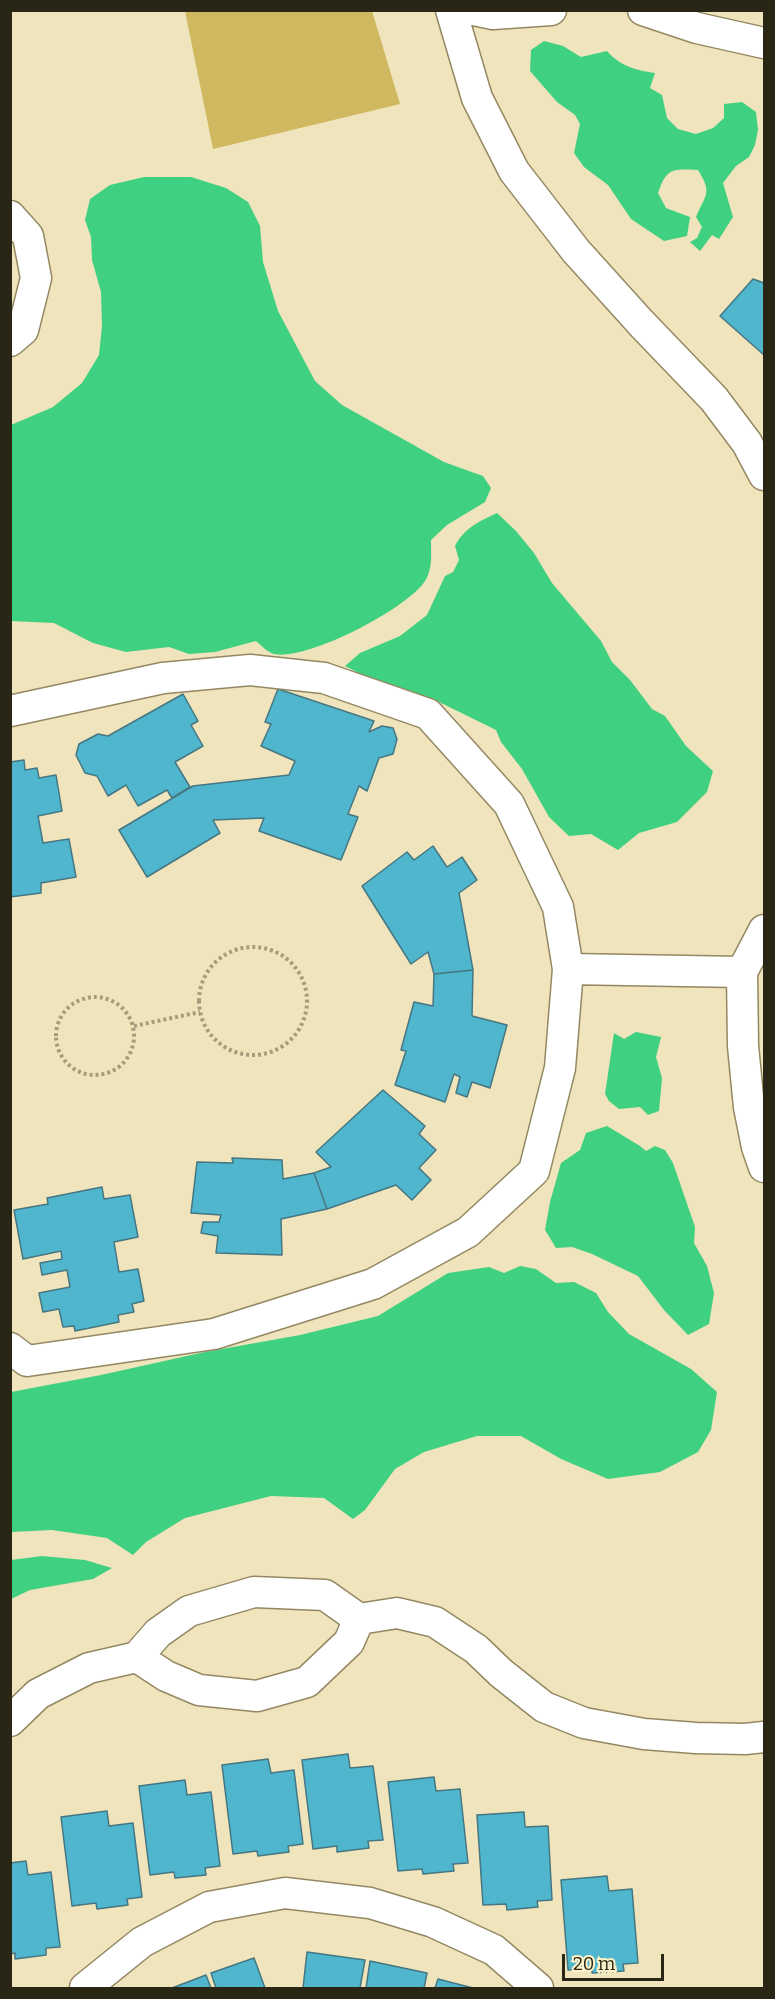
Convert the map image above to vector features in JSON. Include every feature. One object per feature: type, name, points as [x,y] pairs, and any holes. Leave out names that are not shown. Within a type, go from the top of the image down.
[{"type":"street","points":[[451,10],[477,98],[514,171],[576,251],[640,323],[756,440],[765,475]]},
{"type":"street","points":[[474,10],[493,14],[550,10]]},
{"type":"street","points":[[643,10],[697,28],[765,43]]},
{"type":"street","points":[[10,216],[28,236],[36,278],[23,330],[10,341]]},
{"type":"street","points":[[10,711],[163,678],[250,670],[324,678],[428,714],[509,804],[558,907],[568,969],[560,1068],[534,1171],[468,1232],[373,1284],[214,1334],[27,1361],[10,1348]]},
{"type":"street","points":[[765,930],[742,972],[743,1046],[757,1108],[757,1147],[765,1167]]},
{"type":"street","points":[[568,969],[742,972]]},
{"type":"street","points":[[10,1721],[39,1694],[89,1668],[137,1657],[158,1633],[189,1611],[254,1592],[325,1595],[359,1619],[397,1613],[435,1622],[477,1649],[501,1673],[544,1707],[584,1723],[644,1734],[745,1739],[765,1737]]},
{"type":"street","points":[[137,1657],[166,1676],[199,1690],[257,1696],[307,1682],[350,1642],[359,1619]]},
{"type":"street","points":[[85,1989],[142,1942],[209,1907],[285,1893],[370,1903],[433,1922],[494,1950],[538,1989]]},
{"type":"path","points":[[258,946],[276,951],[291,962],[302,976],[307,994],[307,1011],[300,1028],[289,1041],[274,1051],[256,1055],[239,1053],[222,1046],[210,1034],[200,1012],[198,1001],[201,983],[210,967],[223,955],[240,948],[258,946]]},
{"type":"path","points":[[94,996],[108,998],[120,1004],[134,1026],[135,1040],[131,1052],[124,1063],[114,1071],[101,1075],[88,1075],[76,1071],[58,1052],[56,1026],[61,1014],[82,998],[94,996]]},
{"type":"path","points":[[134,1026],[200,1012]]},
{"type":"shaded area","points":[[185,11],[372,11],[400,104],[213,149]]},
{"type":"shaded area","points":[[544,41],[563,46],[581,57],[607,51],[628,66],[655,73],[650,88],[662,95],[667,118],[678,129],[696,134],[713,128],[724,118],[724,104],[742,102],[756,112],[758,130],[755,145],[749,157],[736,166],[723,183],[733,217],[719,239],[712,235],[700,251],[690,242],[697,238],[702,227],[696,217],[706,194],[703,178],[698,170],[672,171],[661,185],[658,193],[666,208],[690,217],[687,236],[664,241],[631,219],[608,185],[584,167],[574,153],[580,124],[575,115],[557,102],[530,71],[531,50]]},
{"type":"shaded area","points":[[144,177],[191,177],[226,188],[248,202],[260,226],[263,262],[278,311],[315,381],[342,405],[444,462],[483,476],[491,488],[485,502],[447,525],[431,540],[429,571],[425,581],[415,592],[378,618],[332,641],[289,654],[274,654],[256,641],[215,652],[189,654],[169,647],[126,652],[93,643],[54,623],[11,621],[11,425],[53,407],[82,383],[99,355],[102,326],[101,292],[92,260],[91,237],[85,220],[90,199],[110,185]]},
{"type":"shaded area","points":[[497,513],[534,553],[552,583],[601,641],[612,662],[630,680],[652,709],[665,716],[686,746],[713,771],[707,792],[677,822],[639,833],[618,850],[591,834],[569,836],[549,817],[522,769],[501,742],[496,730],[433,699],[406,697],[345,666],[360,653],[400,636],[427,615],[445,576],[453,572],[459,560],[455,546],[463,534]]},
{"type":"shaded area","points":[[636,1032],[661,1037],[656,1057],[662,1078],[659,1111],[648,1115],[640,1107],[619,1109],[609,1101],[605,1094],[614,1033],[624,1039]]},
{"type":"shaded area","points":[[607,1126],[646,1151],[655,1146],[665,1150],[673,1163],[695,1227],[694,1243],[707,1266],[714,1293],[709,1324],[688,1335],[664,1310],[638,1276],[572,1247],[556,1248],[545,1230],[561,1163],[580,1150],[586,1133]]},
{"type":"shaded area","points":[[520,1266],[536,1269],[556,1283],[574,1282],[596,1293],[608,1312],[629,1334],[691,1369],[717,1392],[711,1430],[698,1452],[660,1472],[608,1479],[561,1459],[521,1436],[477,1436],[424,1452],[395,1469],[365,1510],[353,1519],[324,1498],[271,1496],[185,1518],[146,1542],[133,1555],[107,1538],[52,1530],[11,1532],[11,1392],[300,1335],[378,1316],[448,1273],[489,1267],[504,1273]]},
{"type":"shaded area","points":[[42,1556],[85,1560],[112,1568],[93,1579],[30,1590],[11,1599],[11,1560]]},
{"type":"building","points":[[753,279],[764,283],[764,355],[720,316]]},
{"type":"building","points":[[278,689],[374,721],[369,732],[382,726],[393,728],[397,739],[393,754],[379,758],[367,791],[359,786],[348,814],[358,817],[341,860],[259,831],[264,818],[213,820],[220,833],[147,877],[119,830],[193,786],[289,775],[295,761],[261,746],[271,724],[265,722]]},
{"type":"building","points":[[183,694],[198,721],[191,725],[203,746],[175,762],[190,787],[172,798],[167,790],[138,806],[126,785],[108,796],[97,776],[85,773],[76,755],[79,744],[98,734],[108,736]]},
{"type":"building","points":[[24,760],[25,770],[37,768],[39,778],[56,775],[62,811],[38,816],[43,843],[69,839],[76,877],[41,883],[41,893],[10,897],[10,762]]},
{"type":"building","points":[[433,846],[447,867],[462,857],[477,880],[459,893],[473,970],[434,974],[428,952],[411,964],[362,886],[407,852],[414,860]]},
{"type":"building","points":[[473,970],[472,1016],[507,1025],[490,1088],[472,1082],[467,1097],[456,1093],[460,1077],[454,1074],[445,1102],[395,1085],[406,1051],[401,1050],[414,1002],[433,1006],[434,974]]},
{"type":"building","points":[[383,1090],[425,1126],[419,1134],[436,1150],[419,1168],[431,1180],[412,1200],[396,1185],[327,1209],[314,1173],[331,1167],[316,1152]]},
{"type":"building","points":[[232,1158],[282,1160],[283,1179],[314,1173],[327,1209],[281,1219],[282,1255],[216,1253],[218,1236],[201,1233],[203,1222],[219,1222],[221,1215],[191,1213],[197,1162],[233,1163]]},
{"type":"building","points":[[102,1187],[104,1199],[130,1195],[138,1237],[114,1242],[119,1272],[138,1269],[144,1301],[132,1304],[134,1312],[118,1315],[119,1322],[75,1331],[74,1326],[63,1327],[59,1309],[43,1312],[39,1293],[70,1287],[67,1270],[42,1275],[40,1263],[62,1259],[61,1251],[23,1259],[14,1210],[48,1204],[47,1198]]},
{"type":"building","points":[[348,1754],[350,1768],[373,1766],[383,1840],[368,1841],[369,1848],[337,1852],[337,1846],[313,1849],[302,1760]]},
{"type":"building","points":[[268,1759],[271,1773],[294,1770],[303,1844],[288,1846],[289,1852],[258,1856],[257,1851],[233,1854],[222,1765]]},
{"type":"building","points":[[434,1777],[436,1791],[460,1789],[468,1863],[453,1864],[454,1871],[423,1874],[422,1869],[398,1871],[388,1782]]},
{"type":"building","points":[[185,1780],[187,1795],[211,1792],[220,1866],[205,1868],[206,1875],[175,1878],[174,1872],[150,1875],[139,1786]]},
{"type":"building","points":[[107,1811],[109,1826],[133,1823],[142,1897],[127,1899],[128,1905],[97,1909],[96,1903],[72,1906],[61,1817]]},
{"type":"building","points":[[524,1812],[525,1827],[548,1826],[552,1900],[537,1901],[538,1907],[507,1910],[506,1904],[483,1905],[477,1815]]},
{"type":"building","points":[[26,1861],[28,1875],[51,1872],[60,1947],[46,1948],[46,1955],[15,1959],[15,1953],[10,1954],[10,1863]]},
{"type":"building","points":[[607,1876],[609,1891],[632,1889],[638,1963],[623,1964],[624,1971],[592,1973],[592,1968],[568,1970],[561,1880]]},
{"type":"building","points":[[307,1952],[365,1960],[360,1988],[303,1988]]},
{"type":"building","points":[[254,1958],[265,1988],[216,1988],[211,1973]]},
{"type":"building","points":[[370,1961],[427,1973],[424,1988],[366,1988]]},
{"type":"building","points":[[206,1975],[211,1988],[172,1988]]},
{"type":"building","points":[[438,1979],[473,1988],[435,1988]]}]
